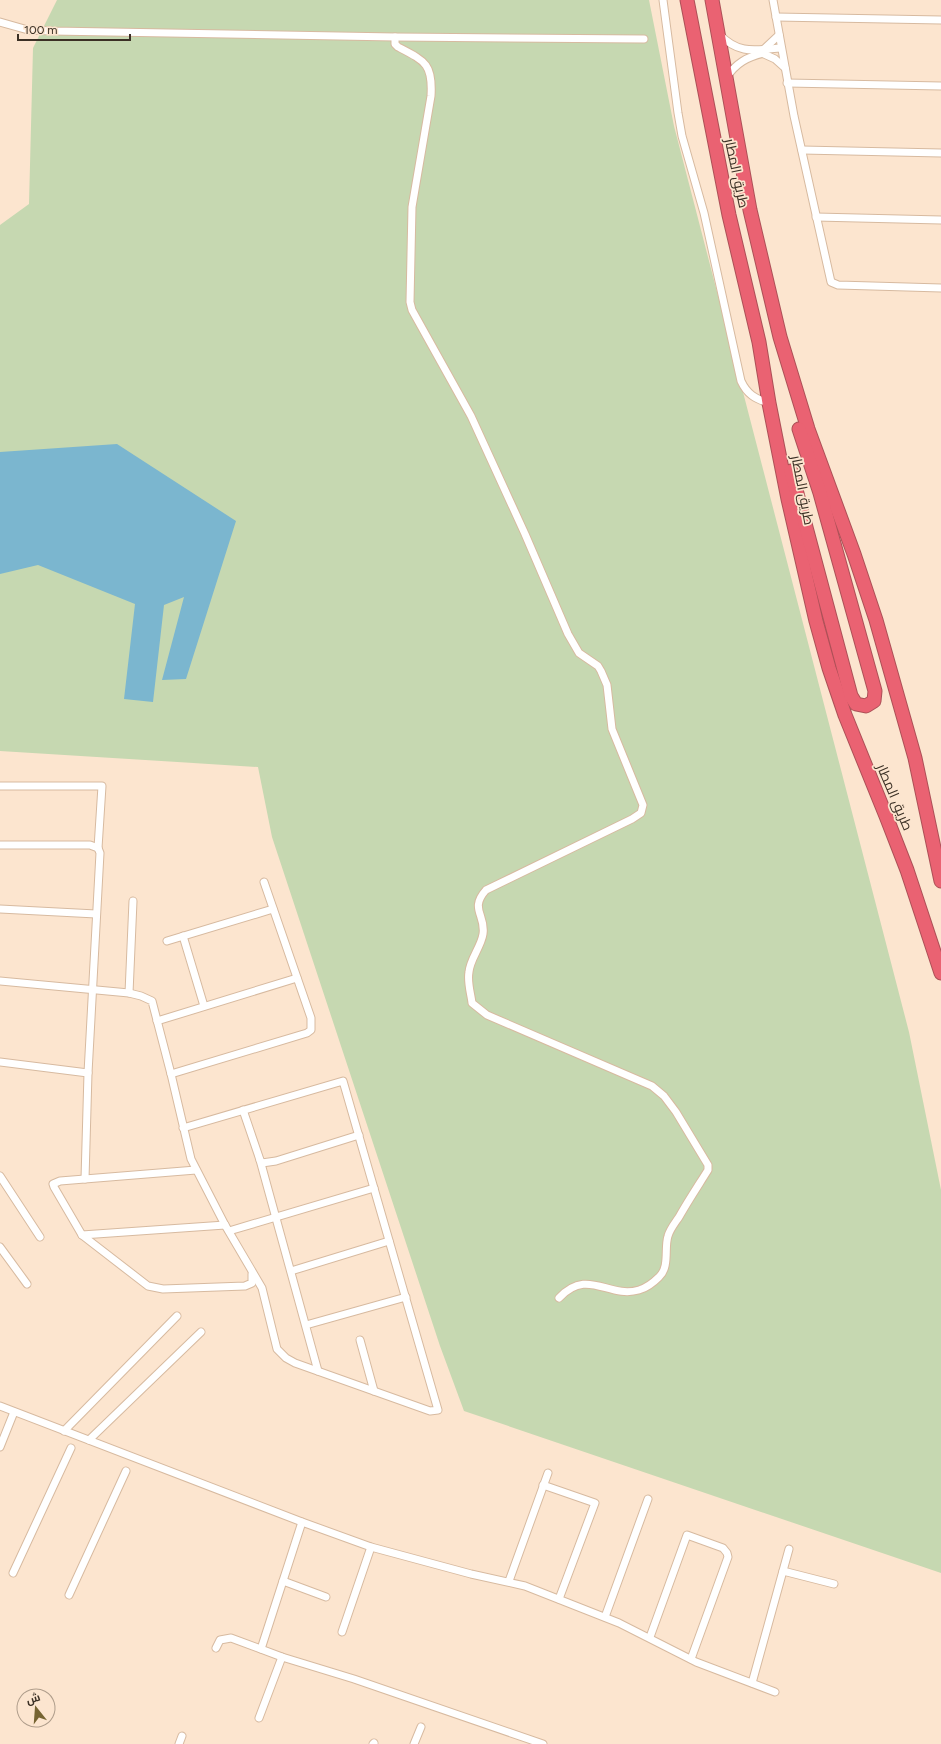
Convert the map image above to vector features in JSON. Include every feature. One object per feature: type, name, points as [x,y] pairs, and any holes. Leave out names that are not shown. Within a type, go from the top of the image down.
[{"type":"highway","name":"طريق المطار","points":[[687,0],[729,215],[760,347],[769,403],[794,526],[816,621],[829,668],[845,716],[907,870],[941,972]]},
{"type":"highway","name":"طريق المطار","points":[[712,0],[750,210],[780,337],[808,429],[854,554],[876,620],[915,758],[941,881]]},
{"type":"highway","points":[[760,347],[851,696],[856,704],[866,706],[874,701],[875,691],[820,493],[799,430],[772,302]]},
{"type":"street","points":[[663,0],[681,128],[704,213],[741,382],[750,395],[756,399],[769,403]]},
{"type":"street","points":[[773,0],[787,83],[830,280],[833,284],[838,285],[941,288]]},
{"type":"street","points":[[776,17],[941,20]]},
{"type":"street","points":[[0,22],[28,30],[396,38],[644,39]]},
{"type":"street","points":[[718,33],[728,42],[741,50],[763,52],[782,50]]},
{"type":"street","points":[[726,78],[734,67],[743,60],[763,52],[780,35]]},
{"type":"street","points":[[396,38],[395,44],[398,47],[420,58],[428,67],[432,82],[431,96],[412,207],[410,302],[412,310],[471,416],[525,534],[568,634],[579,652],[598,666],[601,671],[607,685],[612,729],[643,805],[641,813],[632,819],[486,890],[478,902],[484,932],[469,972],[472,1003],[487,1015],[652,1086],[664,1096],[676,1112],[708,1165],[708,1170],[668,1234],[665,1264],[661,1275],[650,1284],[639,1290],[616,1290],[591,1284],[582,1284],[566,1290],[559,1298]]},
{"type":"street","points":[[763,52],[776,59],[785,68]]},
{"type":"street","points":[[787,83],[941,86]]},
{"type":"street","points":[[802,150],[941,153]]},
{"type":"street","points":[[816,217],[941,220]]},
{"type":"street","points":[[0,786],[102,786],[98,848],[100,861],[88,1073],[85,1179]]},
{"type":"street","points":[[0,845],[90,845],[98,848]]},
{"type":"street","points":[[171,1074],[307,1033],[311,1030],[311,1018],[264,882]]},
{"type":"street","points":[[129,993],[133,901]]},
{"type":"street","points":[[0,909],[96,914]]},
{"type":"street","points":[[167,941],[273,909]]},
{"type":"street","points":[[183,936],[204,1006]]},
{"type":"street","points":[[157,1021],[297,978]]},
{"type":"street","points":[[0,981],[129,993],[152,1001],[171,1074],[182,1128],[191,1159],[265,1298],[277,1349],[286,1358],[318,1371],[430,1411],[438,1410],[343,1081],[182,1128]]},
{"type":"street","points":[[0,1062],[88,1073]]},
{"type":"street","points":[[243,1110],[260,1160],[318,1371]]},
{"type":"street","points":[[260,1160],[262,1163],[266,1164],[358,1135]]},
{"type":"street","points":[[196,1170],[60,1181],[53,1184],[82,1235],[140,1281],[154,1288],[245,1286],[252,1283],[252,1273]]},
{"type":"street","points":[[0,1176],[40,1237]]},
{"type":"street","points":[[82,1235],[227,1228],[276,1217],[374,1188]]},
{"type":"street","points":[[291,1271],[389,1242]]},
{"type":"street","points":[[0,1248],[27,1284]]},
{"type":"street","points":[[306,1325],[406,1297]]},
{"type":"street","points":[[64,1431],[177,1316]]},
{"type":"street","points":[[89,1440],[201,1332]]},
{"type":"street","points":[[360,1340],[374,1391]]},
{"type":"street","points":[[0,1406],[371,1547],[471,1574],[509,1581],[559,1599],[650,1637],[691,1659],[775,1692]]},
{"type":"street","points":[[0,1446],[14,1412]]},
{"type":"street","points":[[13,1574],[71,1448]]},
{"type":"street","points":[[68,1595],[126,1470]]},
{"type":"street","points":[[509,1581],[548,1473]]},
{"type":"street","points":[[543,1486],[595,1503],[559,1599]]},
{"type":"street","points":[[605,1617],[648,1499]]},
{"type":"street","points":[[261,1649],[302,1522]]},
{"type":"street","points":[[650,1637],[687,1535],[723,1548],[728,1556],[691,1659]]},
{"type":"street","points":[[342,1632],[371,1547]]},
{"type":"street","points":[[752,1683],[789,1549]]},
{"type":"street","points":[[783,1571],[834,1584]]},
{"type":"street","points":[[283,1581],[326,1596]]},
{"type":"street","points":[[216,1648],[220,1640],[230,1638],[282,1657],[354,1679],[543,1744]]},
{"type":"street","points":[[259,1718],[282,1657]]},
{"type":"street","points":[[414,1744],[421,1727]]},
{"type":"street","points":[[179,1744],[182,1736]]},
{"type":"green space","points":[[57,0],[649,0],[674,126],[909,1032],[941,1190],[941,1573],[464,1411],[440,1346],[272,837],[258,767],[0,751],[0,225],[29,204],[33,48]]},
{"type":"water","points":[[117,444],[236,521],[186,679],[162,680],[184,597],[164,605],[153,702],[124,699],[135,604],[38,565],[0,574],[0,452]]}]
